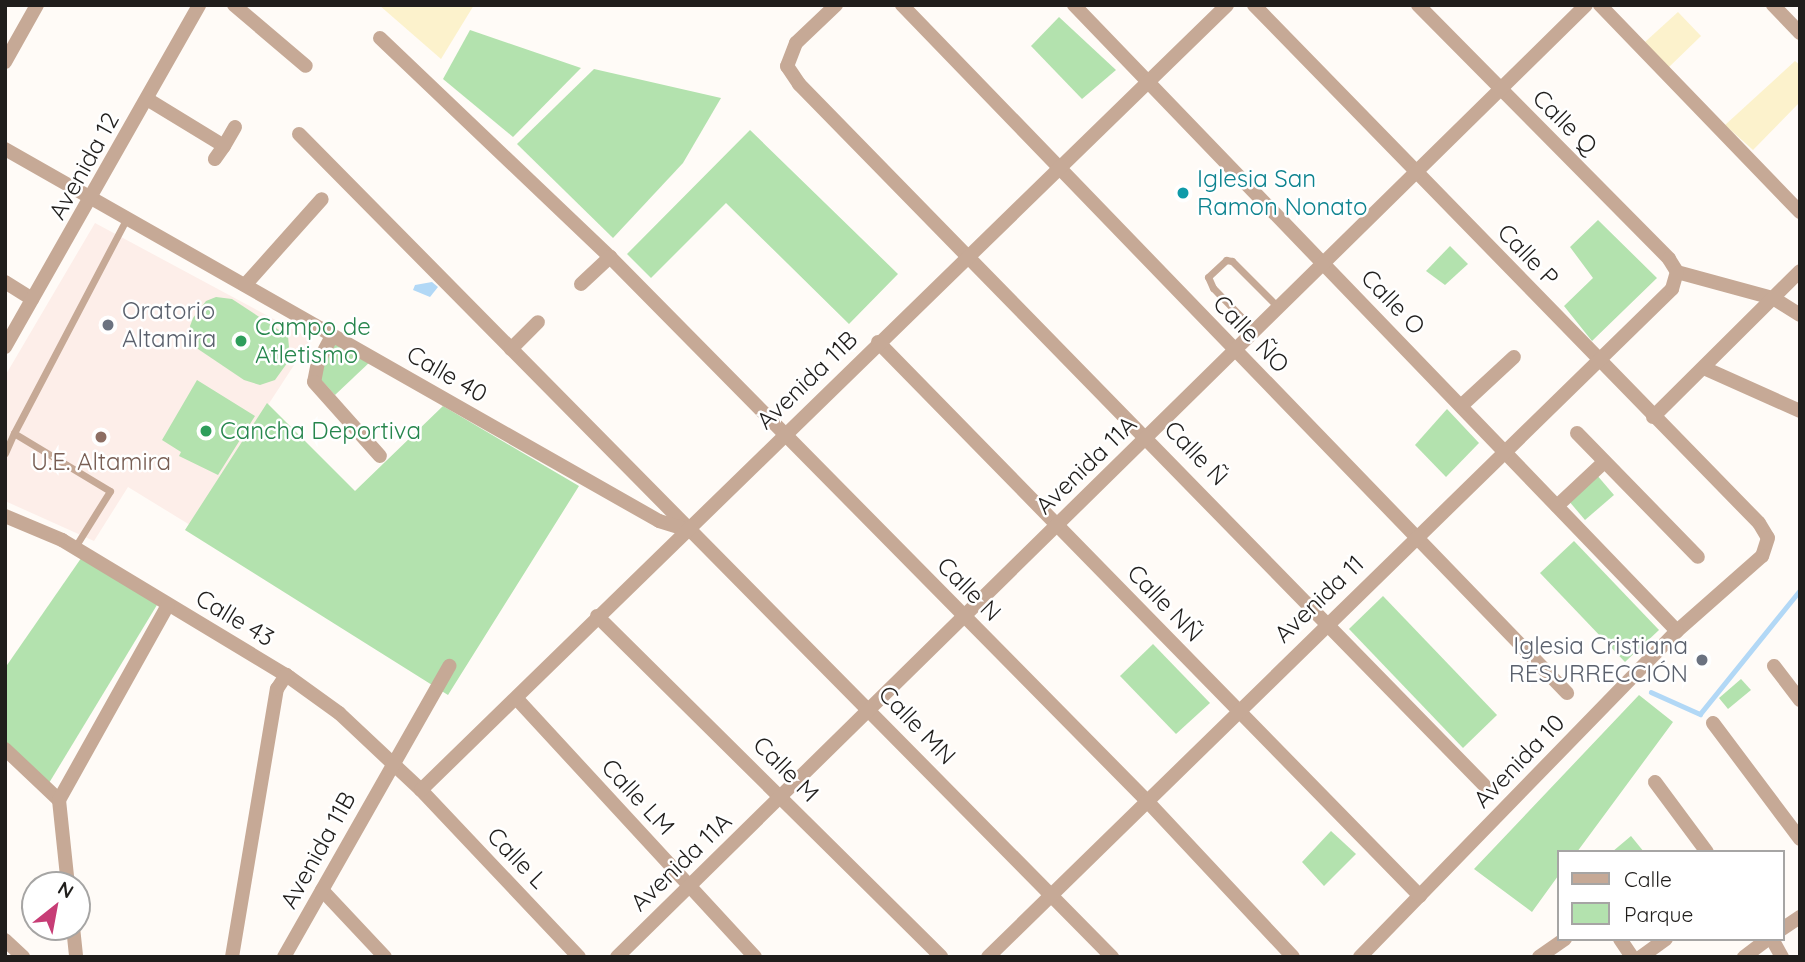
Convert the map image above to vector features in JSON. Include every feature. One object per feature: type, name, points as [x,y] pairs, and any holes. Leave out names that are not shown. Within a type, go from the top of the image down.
[{"type":"street","name":"Avenida 12","points":[[5,347],[92,201],[199,5]]},
{"type":"street","points":[[234,5],[306,66]]},
{"type":"street","name":"Calle Ñ","points":[[836,5],[796,43],[788,66],[799,84],[970,254],[1329,621],[1484,785]]},
{"type":"street","name":"Calle ÑO","points":[[902,5],[1567,693]]},
{"type":"street","name":"Calle O","points":[[1074,5],[1677,631]]},
{"type":"street","name":"Avenida 11B","points":[[421,790],[1227,5]]},
{"type":"street","name":"Calle P","points":[[1254,5],[1759,523],[1768,538]]},
{"type":"street","name":"Calle Q","points":[[1418,5],[1669,259],[1677,272]]},
{"type":"street","name":"Avenida 11A","points":[[617,957],[1586,5]]},
{"type":"street","points":[[1600,5],[1800,212]]},
{"type":"street","points":[[1773,5],[1800,33]]},
{"type":"street","points":[[5,62],[32,7]]},
{"type":"street","name":"Calle N","points":[[380,38],[610,257],[783,435],[1149,802],[1293,957]]},
{"type":"street","points":[[147,99],[224,146]]},
{"type":"street","points":[[215,159],[235,127]]},
{"type":"street","name":"Calle MN","points":[[299,134],[511,349],[674,509],[686,529],[870,708],[1112,957]]},
{"type":"street","name":"Calle 40","points":[[5,149],[92,201],[659,521],[686,529]]},
{"type":"street","points":[[245,285],[322,199]]},
{"type":"street","points":[[581,284],[610,257]]},
{"type":"street","points":[[1653,417],[1800,271]]},
{"type":"street","points":[[1677,272],[1773,298],[1800,315]]},
{"type":"street","name":"Avenida 11","points":[[988,957],[1149,802],[1503,450],[1672,289],[1677,272]]},
{"type":"street","points":[[5,282],[32,299]]},
{"type":"street","points":[[511,349],[538,322]]},
{"type":"street","points":[[332,336],[318,362],[314,382],[380,456]]},
{"type":"street","name":"Calle NÑ","points":[[878,342],[1420,895]]},
{"type":"street","points":[[1461,406],[1514,357]]},
{"type":"street","points":[[1704,368],[1800,411]]},
{"type":"street","points":[[1577,433],[1698,557]]},
{"type":"street","points":[[1557,506],[1604,461]]},
{"type":"street","name":"Calle 43","points":[[5,516],[75,548],[286,675],[339,713],[391,765],[421,790]]},
{"type":"street","name":"Avenida 10","points":[[1360,957],[1677,631],[1762,556],[1768,538]]},
{"type":"street","points":[[67,871],[59,800],[168,605]]},
{"type":"street","name":"Calle M","points":[[597,616],[941,957]]},
{"type":"street","name":"Avenida 11B","points":[[284,957],[449,666]]},
{"type":"street","points":[[1774,666],[1800,700]]},
{"type":"street","points":[[232,957],[277,689],[286,675]]},
{"type":"street","name":"Calle LM","points":[[517,699],[755,957]]},
{"type":"street","points":[[1713,723],[1800,839]]},
{"type":"street","points":[[8,750],[59,800]]},
{"type":"street","points":[[1655,782],[1706,850]]},
{"type":"street","name":"Calle L","points":[[421,790],[579,957]]},
{"type":"street","points":[[322,890],[385,957]]},
{"type":"street","points":[[1784,928],[1800,917]]},
{"type":"street","points":[[5,940],[23,957]]},
{"type":"street","points":[[1539,957],[1562,941]]},
{"type":"street","points":[[1621,941],[1632,957]]},
{"type":"street","points":[[1641,957],[1663,941]]},
{"type":"street","points":[[1744,957],[1767,941]]},
{"type":"street","points":[[1771,941],[1782,957]]},
{"type":"lane","points":[[5,453],[126,220]]},
{"type":"lane","points":[[1255,331],[1213,288],[1208,277],[1226,260],[1232,261],[1278,308]]},
{"type":"lane","points":[[14,433],[110,491],[75,548]]},
{"type":"shaded area","points":[[95,223],[311,339],[190,525],[128,487],[94,541],[5,501],[5,376]]},
{"type":"green space","points":[[1059,17],[1116,70],[1082,99],[1031,46]]},
{"type":"green space","points":[[470,30],[581,68],[513,137],[443,79]]},
{"type":"green space","points":[[594,69],[721,98],[683,163],[613,238],[517,144]]},
{"type":"green space","points":[[750,130],[898,274],[849,324],[726,203],[651,278],[627,254]]},
{"type":"green space","points":[[1598,220],[1657,278],[1592,341],[1564,306],[1593,278],[1570,247]]},
{"type":"green space","points":[[1450,246],[1468,264],[1445,285],[1426,271]]},
{"type":"green space","name":"Campo de Atletismo","points":[[216,297],[232,299],[288,336],[290,359],[275,380],[260,385],[244,380],[195,347],[190,326],[193,318],[206,301]]},
{"type":"green space","points":[[330,336],[372,360],[335,395],[312,370]]},
{"type":"green space","name":"Cancha Deportiva","points":[[197,380],[255,416],[218,475],[179,456],[181,452],[162,440]]},
{"type":"green space","points":[[267,403],[355,491],[443,406],[579,486],[448,695],[185,530]]},
{"type":"green space","points":[[1447,409],[1479,443],[1446,477],[1415,445]]},
{"type":"green space","points":[[1596,474],[1614,495],[1585,520],[1568,500]]},
{"type":"green space","points":[[1574,541],[1659,630],[1625,662],[1540,573]]},
{"type":"green space","points":[[84,554],[160,600],[46,788],[5,750],[5,668]]},
{"type":"green space","points":[[1383,596],[1497,715],[1463,748],[1349,629]]},
{"type":"green space","points":[[1153,644],[1210,703],[1176,734],[1120,676]]},
{"type":"green space","points":[[1741,679],[1751,690],[1728,709],[1719,698]]},
{"type":"green space","points":[[1639,695],[1673,722],[1578,850],[1556,850],[1556,879],[1532,912],[1474,869]]},
{"type":"green space","points":[[1331,831],[1356,854],[1324,886],[1302,862]]},
{"type":"green space","points":[[1631,836],[1642,850],[1614,850]]},
{"type":"sand","points":[[379,5],[474,5],[441,59]]},
{"type":"sand","points":[[1678,12],[1701,36],[1668,68],[1645,42]]},
{"type":"sand","points":[[1795,61],[1800,65],[1800,102],[1753,150],[1725,125]]},
{"type":"water","points":[[432,282],[438,287],[430,297],[413,290],[415,285]]},
{"type":"waterway","points":[[1651,692],[1700,714],[1800,590]]},
{"type":"place","name":"Iglesia San Ramon Nonato","points":[[1183,193]]},
{"type":"place","name":"Oratorio Altamira","points":[[108,325]]},
{"type":"place","name":"Campo de Atletismo","points":[[241,341]]},
{"type":"place","name":"Cancha Deportiva","points":[[206,431]]},
{"type":"place","name":"U.E. Altamira","points":[[101,437]]},
{"type":"place","name":"Iglesia Cristiana RESURRECCIÓN","points":[[1702,660]]}]
